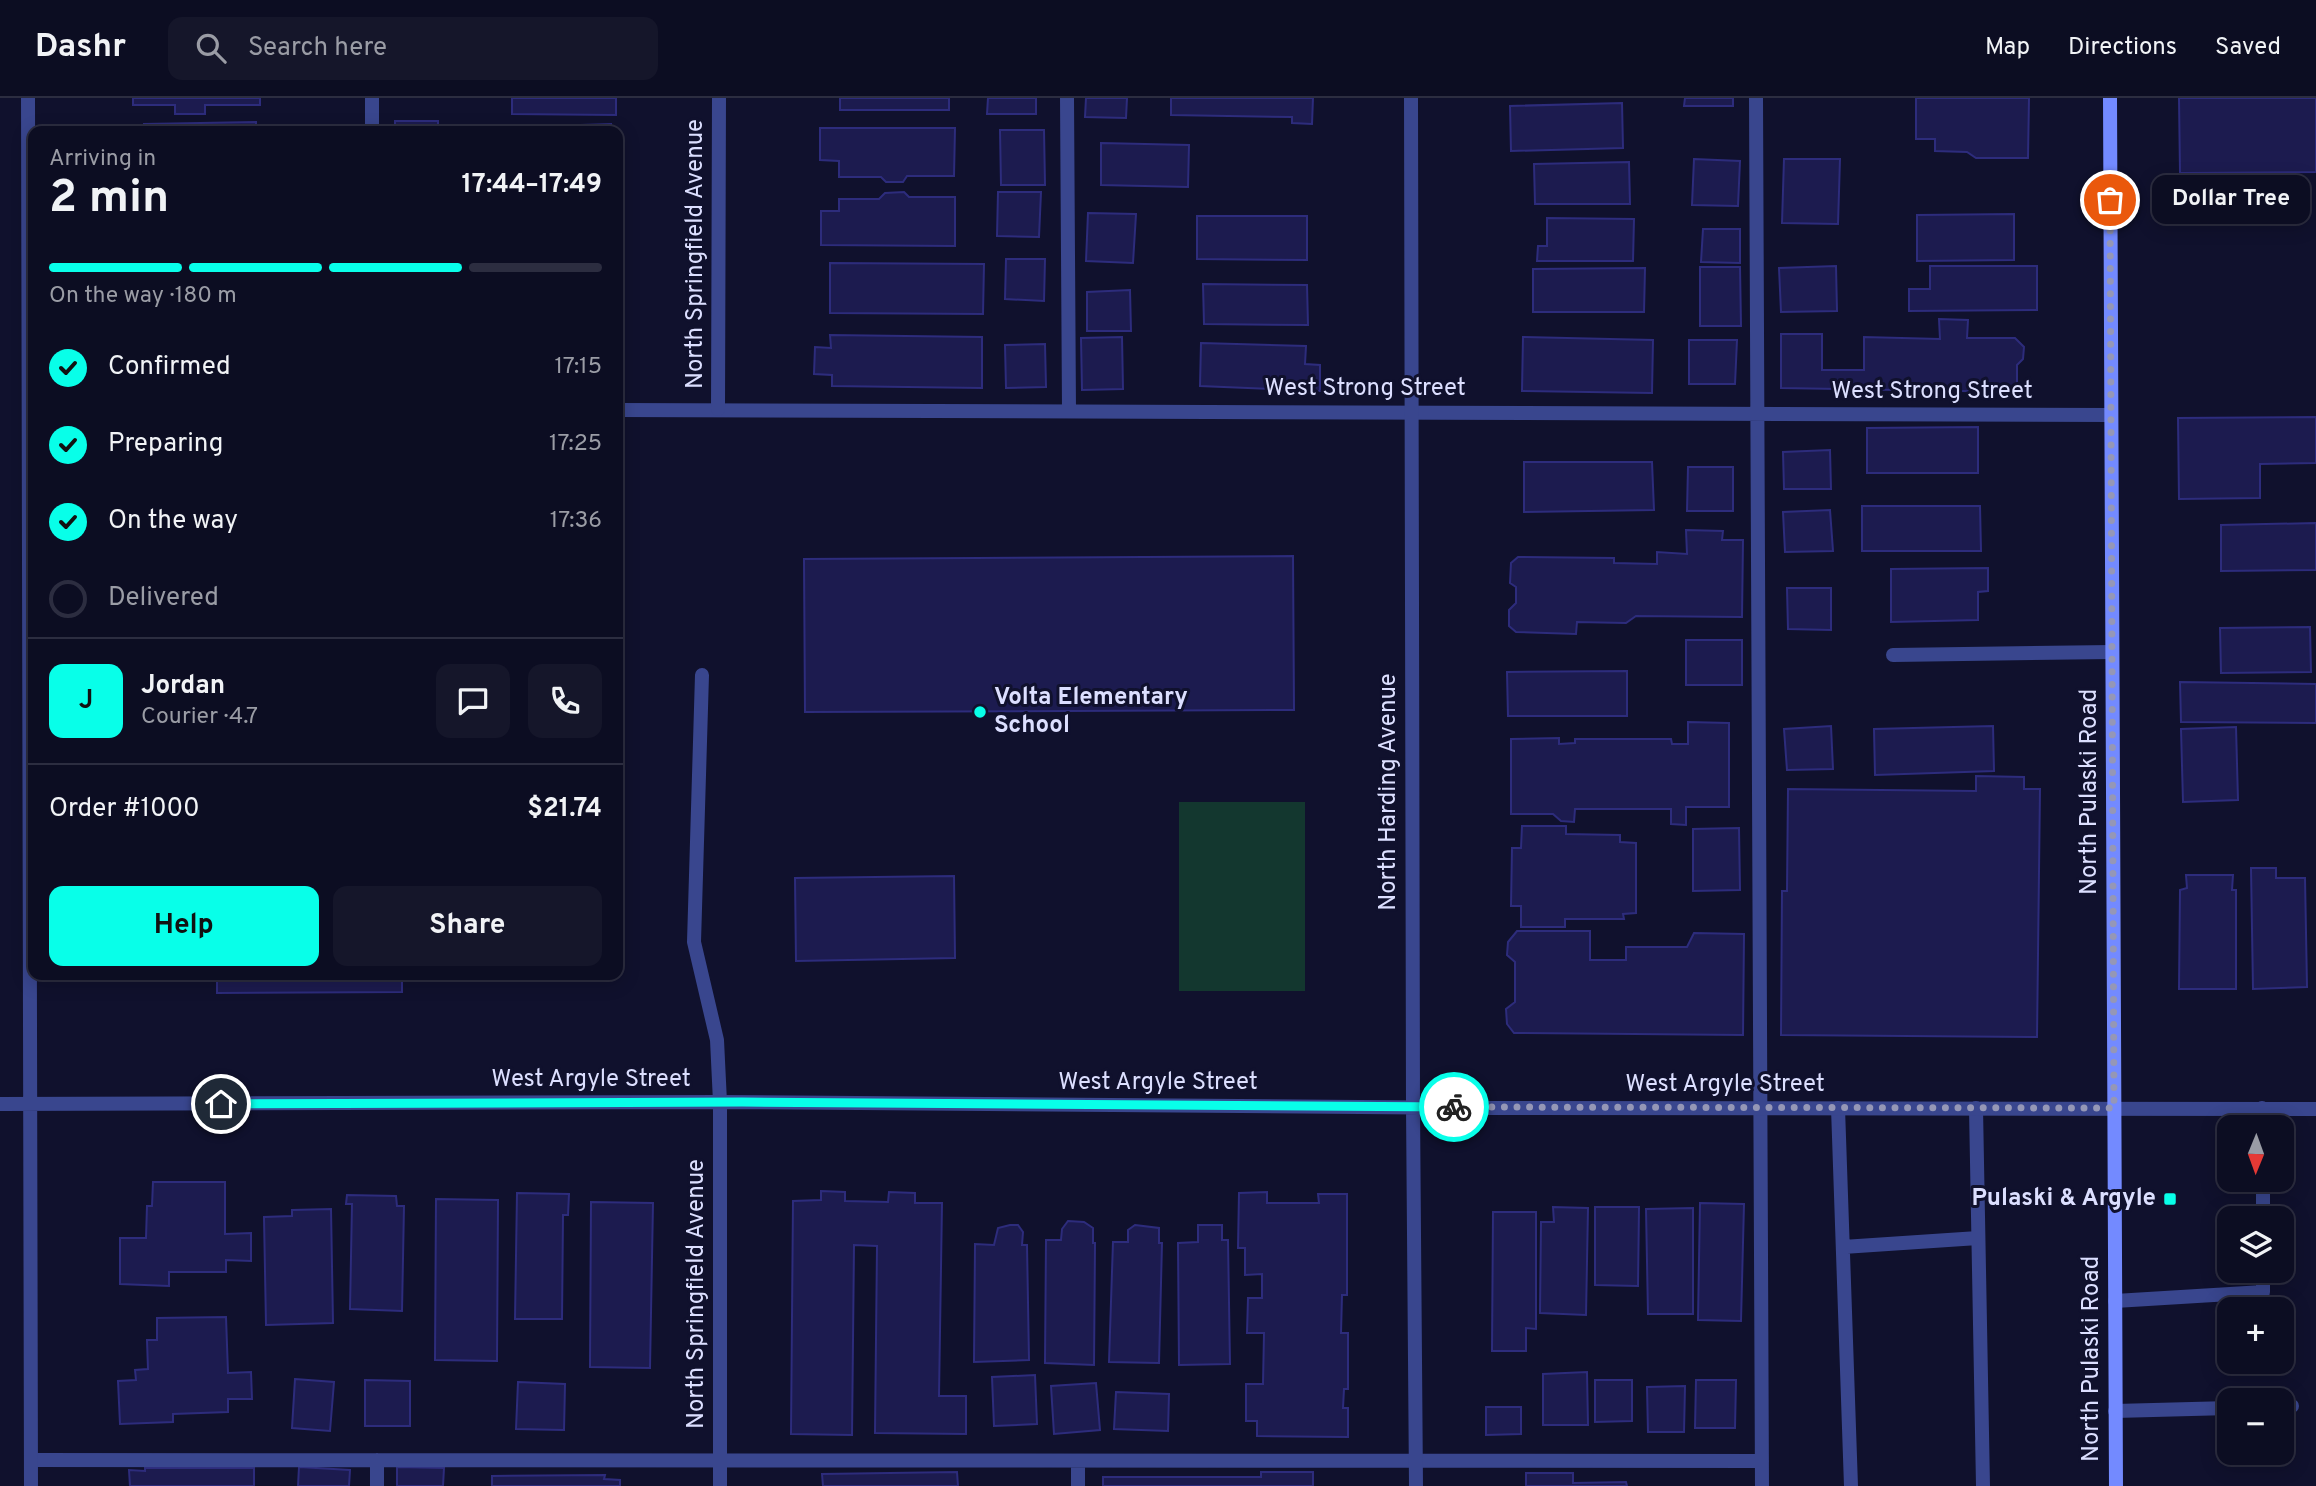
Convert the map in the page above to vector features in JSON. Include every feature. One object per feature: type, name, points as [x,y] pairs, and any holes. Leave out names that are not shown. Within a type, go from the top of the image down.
[{"type":"main road","name":"North Pulaski Road","points":[[2110,98],[2116,1486]]},
{"type":"street","points":[[28,98],[28,126]]},
{"type":"street","points":[[372,98],[372,126]]},
{"type":"street","name":"North Springfield Avenue","points":[[718,409],[719,98]]},
{"type":"street","points":[[1067,98],[1069,411]]},
{"type":"street","name":"North Harding Avenue","points":[[1411,98],[1416,1486]]},
{"type":"street","points":[[1756,98],[1762,1486]]},
{"type":"street","name":"West Strong Street","points":[[623,410],[2111,415]]},
{"type":"street","points":[[1893,655],[2112,652]]},
{"type":"street","name":"North Springfield Avenue","points":[[702,675],[694,942],[717,1040],[720,1102],[720,1486]]},
{"type":"street","points":[[30,980],[31,1486]]},
{"type":"street","name":"West Argyle Street","points":[[0,1104],[720,1102],[2316,1109]]},
{"type":"street","points":[[1838,1108],[1851,1486]]},
{"type":"street","points":[[1976,1108],[1983,1486]]},
{"type":"street","points":[[2262,1108],[2262,1115]]},
{"type":"street","points":[[1843,1247],[1978,1238]]},
{"type":"street","points":[[2115,1301],[2263,1292],[2263,1283]]},
{"type":"street","points":[[2115,1411],[2217,1408]]},
{"type":"street","points":[[31,1460],[1762,1461]]},
{"type":"street","points":[[377,1460],[377,1486]]},
{"type":"street","points":[[1078,1486],[1079,1461]]},
{"type":"green space","points":[[1179,802],[1305,802],[1305,991],[1179,991]]},
{"type":"building","points":[[133,98],[260,98],[260,105],[205,105],[205,114],[175,114],[175,105],[133,105]]},
{"type":"building","points":[[512,98],[616,98],[616,115],[512,114]]},
{"type":"building","points":[[840,98],[949,98],[949,110],[840,110]]},
{"type":"building","points":[[988,98],[1036,98],[1036,114],[987,114]]},
{"type":"building","points":[[1086,98],[1127,98],[1126,118],[1085,117]]},
{"type":"building","points":[[1171,98],[1313,98],[1312,124],[1292,123],[1292,117],[1171,115]]},
{"type":"building","points":[[1685,98],[1733,98],[1733,106],[1684,106]]},
{"type":"building","points":[[1916,98],[2029,98],[2028,158],[1976,158],[1967,152],[1935,151],[1935,139],[1916,139]]},
{"type":"building","points":[[2179,98],[2316,98],[2316,172],[2180,173]]},
{"type":"building","points":[[1622,103],[1623,148],[1511,151],[1510,106]]},
{"type":"building","points":[[395,121],[438,121],[438,126],[395,126]]},
{"type":"building","points":[[256,122],[256,126],[144,126]]},
{"type":"building","points":[[611,124],[611,126],[548,126]]},
{"type":"building","points":[[820,128],[955,128],[954,176],[907,176],[903,182],[886,182],[881,177],[839,177],[839,161],[820,160]]},
{"type":"building","points":[[1000,130],[1044,130],[1045,185],[1001,185]]},
{"type":"building","points":[[1101,143],[1189,145],[1188,187],[1101,185]]},
{"type":"building","points":[[1694,159],[1740,161],[1738,206],[1692,205]]},
{"type":"building","points":[[1784,159],[1840,159],[1838,224],[1782,223]]},
{"type":"building","points":[[1629,162],[1630,204],[1535,204],[1534,164]]},
{"type":"building","points":[[904,192],[909,197],[955,197],[955,246],[821,245],[821,211],[839,211],[839,199],[879,199],[885,193]]},
{"type":"building","points":[[998,192],[1041,192],[1039,237],[997,236]]},
{"type":"building","points":[[1088,213],[1136,214],[1133,263],[1086,261]]},
{"type":"building","points":[[2014,214],[2014,260],[1917,261],[1917,215]]},
{"type":"building","points":[[1197,216],[1307,216],[1307,260],[1197,259]]},
{"type":"building","points":[[1547,218],[1634,219],[1633,261],[1537,261],[1538,246],[1547,246]]},
{"type":"building","points":[[1703,229],[1740,229],[1740,263],[1701,262]]},
{"type":"building","points":[[1006,259],[1045,259],[1044,301],[1005,299]]},
{"type":"building","points":[[830,263],[984,264],[983,314],[830,313]]},
{"type":"building","points":[[1836,266],[1837,311],[1781,312],[1779,268]]},
{"type":"building","points":[[1930,266],[2037,266],[2037,310],[1909,311],[1909,289],[1930,289]]},
{"type":"building","points":[[1700,267],[1740,267],[1741,326],[1700,326]]},
{"type":"building","points":[[1645,268],[1644,312],[1533,312],[1533,269]]},
{"type":"building","points":[[1203,284],[1307,285],[1308,325],[1204,324]]},
{"type":"building","points":[[1130,290],[1131,331],[1087,331],[1087,292]]},
{"type":"building","points":[[1939,319],[1968,320],[1967,338],[2015,338],[2024,347],[2023,359],[2017,365],[2017,392],[1781,388],[1781,334],[1822,334],[1822,370],[1864,370],[1864,337],[1940,339]]},
{"type":"building","points":[[830,335],[982,337],[982,388],[832,386],[832,375],[814,374],[815,347],[831,348]]},
{"type":"building","points":[[1122,337],[1123,389],[1082,390],[1081,338]]},
{"type":"building","points":[[1523,337],[1653,340],[1652,393],[1522,391]]},
{"type":"building","points":[[1689,340],[1737,340],[1735,384],[1689,384]]},
{"type":"building","points":[[1201,343],[1306,346],[1305,364],[1320,365],[1320,391],[1200,386]]},
{"type":"building","points":[[1045,344],[1046,387],[1006,388],[1005,345]]},
{"type":"building","points":[[2316,417],[2316,463],[2260,464],[2260,498],[2179,499],[2178,418]]},
{"type":"building","points":[[1978,427],[1978,473],[1867,473],[1867,428]]},
{"type":"building","points":[[1830,450],[1831,489],[1784,489],[1783,452]]},
{"type":"building","points":[[1524,462],[1652,462],[1654,510],[1524,512]]},
{"type":"building","points":[[1688,467],[1733,467],[1733,511],[1687,511]]},
{"type":"building","points":[[1862,506],[1980,506],[1981,551],[1862,551]]},
{"type":"building","points":[[1830,510],[1833,551],[1785,552],[1783,512]]},
{"type":"building","points":[[2316,523],[2316,570],[2221,571],[2221,525]]},
{"type":"building","points":[[1686,530],[1723,531],[1722,540],[1743,540],[1742,617],[1636,616],[1626,623],[1577,622],[1576,634],[1516,632],[1509,626],[1509,610],[1516,603],[1516,587],[1510,583],[1511,563],[1518,557],[1614,558],[1614,563],[1657,564],[1657,552],[1687,554]]},
{"type":"building","points":[[1293,556],[1294,710],[805,712],[804,559]]},
{"type":"building","points":[[1988,568],[1988,591],[1978,592],[1978,620],[1891,622],[1891,569]]},
{"type":"building","points":[[1787,588],[1831,588],[1831,630],[1788,629]]},
{"type":"building","points":[[2310,627],[2311,672],[2221,673],[2220,628]]},
{"type":"building","points":[[1686,640],[1742,640],[1742,685],[1686,685]]},
{"type":"building","points":[[1627,671],[1627,716],[1508,716],[1507,672]]},
{"type":"building","points":[[2180,682],[2316,684],[2316,723],[2181,722]]},
{"type":"building","points":[[1688,722],[1729,723],[1729,807],[1686,807],[1686,825],[1671,824],[1671,809],[1575,809],[1574,822],[1561,821],[1553,814],[1511,814],[1511,739],[1559,738],[1559,744],[1575,743],[1575,739],[1671,739],[1672,744],[1688,744]]},
{"type":"building","points":[[1831,726],[1833,769],[1787,770],[1784,729]]},
{"type":"building","points":[[1993,726],[1994,771],[1875,775],[1874,729]]},
{"type":"building","points":[[2236,727],[2238,800],[2183,802],[2181,729]]},
{"type":"building","points":[[1976,776],[2024,777],[2024,789],[2040,789],[2037,1037],[1781,1035],[1782,891],[1787,891],[1788,789],[1976,791]]},
{"type":"building","points":[[1522,826],[1566,826],[1566,834],[1620,835],[1620,842],[1636,843],[1636,913],[1623,914],[1624,919],[1565,919],[1565,927],[1521,927],[1521,906],[1511,906],[1512,848],[1521,848]]},
{"type":"building","points":[[1739,828],[1740,890],[1693,891],[1693,829]]},
{"type":"building","points":[[2251,868],[2276,868],[2276,878],[2305,878],[2307,987],[2253,989]]},
{"type":"building","points":[[2186,875],[2233,875],[2232,890],[2236,890],[2236,989],[2179,989],[2180,890],[2187,888]]},
{"type":"building","points":[[954,876],[955,958],[796,961],[795,878]]},
{"type":"building","points":[[1517,931],[1590,931],[1590,960],[1626,960],[1626,947],[1687,947],[1694,933],[1744,934],[1743,1035],[1514,1033],[1507,1024],[1506,1009],[1515,1002],[1515,962],[1507,955],[1508,942]]},
{"type":"building","points":[[217,980],[402,980],[402,992],[217,993]]},
{"type":"building","points":[[153,1182],[225,1182],[225,1234],[251,1233],[251,1261],[226,1260],[226,1272],[169,1272],[169,1286],[120,1284],[120,1238],[146,1238],[147,1206],[152,1206]]},
{"type":"building","points":[[821,1191],[845,1192],[845,1201],[888,1202],[889,1192],[915,1193],[915,1203],[942,1203],[939,1396],[966,1396],[966,1434],[875,1433],[877,1246],[854,1245],[852,1435],[791,1434],[793,1201],[821,1200]]},
{"type":"building","points":[[1267,1192],[1267,1203],[1319,1203],[1318,1194],[1347,1194],[1347,1295],[1342,1295],[1341,1333],[1348,1333],[1348,1389],[1344,1389],[1343,1408],[1348,1408],[1348,1437],[1257,1436],[1257,1421],[1246,1421],[1246,1384],[1263,1384],[1264,1333],[1247,1333],[1248,1298],[1262,1298],[1262,1274],[1245,1275],[1245,1248],[1238,1248],[1239,1193]]},
{"type":"building","points":[[517,1193],[569,1194],[568,1215],[563,1215],[562,1319],[515,1319]]},
{"type":"building","points":[[347,1195],[396,1196],[397,1206],[404,1206],[402,1311],[350,1309],[352,1204],[346,1204]]},
{"type":"building","points":[[436,1199],[498,1200],[497,1361],[435,1360]]},
{"type":"building","points":[[591,1202],[653,1203],[650,1368],[590,1367]]},
{"type":"building","points":[[1700,1203],[1744,1204],[1741,1321],[1698,1320]]},
{"type":"building","points":[[1553,1207],[1588,1208],[1586,1315],[1540,1313],[1541,1222],[1554,1222]]},
{"type":"building","points":[[1595,1207],[1639,1207],[1638,1286],[1595,1285]]},
{"type":"building","points":[[1693,1208],[1693,1314],[1648,1314],[1646,1209]]},
{"type":"building","points":[[331,1209],[333,1323],[266,1325],[264,1217],[292,1216],[292,1210]]},
{"type":"building","points":[[1493,1212],[1536,1212],[1536,1329],[1526,1328],[1526,1351],[1492,1351]]},
{"type":"building","points":[[1068,1221],[1084,1222],[1093,1228],[1094,1365],[1045,1363],[1046,1240],[1061,1240],[1062,1229]]},
{"type":"building","points":[[1018,1225],[1023,1232],[1022,1245],[1027,1245],[1029,1360],[974,1362],[975,1244],[994,1245],[998,1228]]},
{"type":"building","points":[[1135,1225],[1159,1228],[1159,1243],[1162,1243],[1159,1363],[1109,1362],[1113,1242],[1128,1242],[1128,1230]]},
{"type":"building","points":[[1198,1225],[1222,1225],[1222,1240],[1228,1240],[1230,1364],[1179,1365],[1178,1243],[1198,1242]]},
{"type":"building","points":[[226,1317],[228,1373],[251,1372],[252,1399],[228,1399],[228,1412],[173,1414],[173,1422],[120,1424],[118,1381],[136,1380],[135,1370],[148,1369],[147,1340],[157,1340],[157,1318]]},
{"type":"building","points":[[1587,1372],[1588,1425],[1543,1425],[1543,1374]]},
{"type":"building","points":[[1035,1375],[1037,1424],[994,1426],[992,1377]]},
{"type":"building","points":[[295,1379],[334,1382],[330,1431],[292,1428]]},
{"type":"building","points":[[365,1380],[410,1381],[410,1426],[365,1426]]},
{"type":"building","points":[[1595,1380],[1632,1380],[1632,1421],[1595,1422]]},
{"type":"building","points":[[1696,1380],[1736,1380],[1735,1428],[1695,1428]]},
{"type":"building","points":[[518,1382],[565,1384],[564,1430],[516,1429]]},
{"type":"building","points":[[1096,1383],[1100,1430],[1054,1434],[1051,1386]]},
{"type":"building","points":[[1685,1386],[1684,1432],[1648,1432],[1647,1387]]},
{"type":"building","points":[[1116,1392],[1169,1394],[1168,1431],[1114,1429]]},
{"type":"building","points":[[1486,1407],[1521,1407],[1521,1434],[1486,1435]]},
{"type":"building","points":[[299,1467],[350,1470],[349,1486],[298,1486]]},
{"type":"building","points":[[397,1467],[444,1468],[443,1486],[397,1486]]},
{"type":"building","points":[[145,1468],[254,1468],[254,1486],[130,1486],[129,1470],[145,1471]]},
{"type":"building","points":[[957,1472],[958,1486],[823,1486],[822,1474]]},
{"type":"building","points":[[1261,1472],[1313,1472],[1313,1486],[1103,1486],[1103,1477],[1261,1477]]},
{"type":"building","points":[[1526,1473],[1573,1473],[1573,1483],[1626,1482],[1627,1486],[1526,1486]]},
{"type":"building","points":[[605,1475],[604,1479],[620,1480],[620,1486],[492,1486],[492,1476]]},
{"type":"way so far","points":[[1454,1107],[2114,1108],[2110,200]]},
{"type":"place","name":"Dollar Tree","points":[[2110,200]]},
{"type":"place","name":"Volta Elementary School","points":[[980,712]]},
{"type":"place","name":"Pulaski & Argyle","points":[[2170,1199]]},
{"type":"route","points":[[221,1104],[742,1102],[1454,1107]]}]
